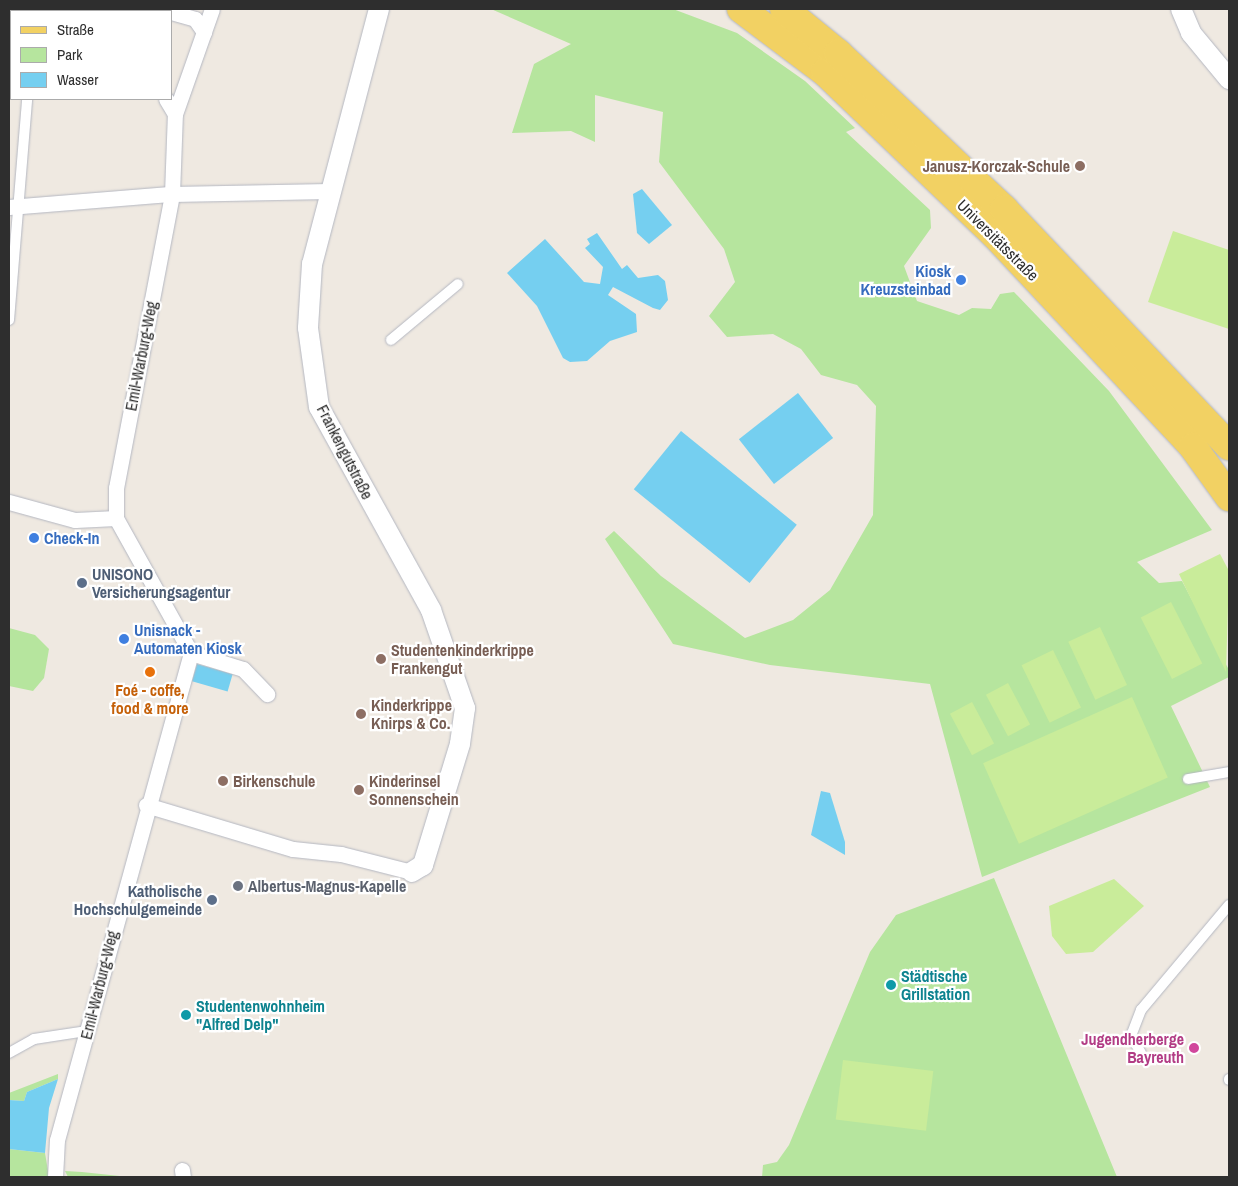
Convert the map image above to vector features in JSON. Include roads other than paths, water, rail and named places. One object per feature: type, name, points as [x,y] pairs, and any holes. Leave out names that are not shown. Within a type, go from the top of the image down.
[{"type":"main road","name":"Universitätsstraße","points":[[741,9],[825,72],[994,234],[1193,447],[1229,497]]},
{"type":"main road","name":"Universitätsstraße","points":[[784,9],[838,53],[1004,209],[1225,432]]},
{"type":"street","name":"Emil-Warburg-Weg","points":[[54,1175],[57,1140],[146,805],[190,653],[116,518],[116,488],[172,194],[175,114],[212,9]]},
{"type":"street","name":"Frankengutstraße","points":[[380,9],[329,191],[312,264],[308,328],[319,407],[431,610],[465,708],[460,744],[423,866],[412,872]]},
{"type":"street","points":[[1181,9],[1191,33],[1229,78]]},
{"type":"street","points":[[172,13],[195,20],[204,32]]},
{"type":"street","points":[[167,100],[175,114]]},
{"type":"street","points":[[14,206],[172,194],[329,191]]},
{"type":"street","points":[[1193,447],[1225,432]]},
{"type":"street","points":[[9,502],[75,520],[116,518]]},
{"type":"street","points":[[190,653],[243,669],[267,694]]},
{"type":"street","points":[[146,805],[293,849],[341,854],[412,872]]},
{"type":"lane","points":[[9,320],[14,206],[27,100]]},
{"type":"lane","points":[[391,340],[458,284]]},
{"type":"lane","points":[[1188,778],[1229,772]]},
{"type":"lane","points":[[1141,1053],[1131,1036],[1141,1010],[1229,905]]},
{"type":"lane","points":[[9,1053],[34,1039],[86,1031]]},
{"type":"water","points":[[642,189],[672,225],[649,244],[637,233],[633,194]]},
{"type":"water","points":[[597,233],[622,269],[627,265],[638,278],[658,275],[665,281],[668,300],[660,310],[613,287],[608,295],[636,314],[637,332],[610,341],[587,361],[570,362],[563,358],[537,306],[507,273],[545,239],[584,282],[600,284],[603,267],[585,248],[590,244],[587,239]]},
{"type":"water","points":[[798,393],[833,438],[774,484],[739,439]]},
{"type":"water","points":[[681,431],[797,525],[750,583],[634,489]]},
{"type":"water","points":[[197,664],[233,674],[228,692],[192,681]]},
{"type":"water","points":[[821,791],[830,793],[845,842],[845,855],[811,835]]},
{"type":"water","points":[[58,1079],[49,1108],[45,1153],[9,1149],[9,1100],[24,1101],[27,1092]]},
{"type":"place","name":"Janusz-Korczak-Schule","points":[[1080,166]]},
{"type":"place","name":"Kiosk Kreuzsteinbad","points":[[961,280]]},
{"type":"place","name":"Check-In","points":[[34,538]]},
{"type":"place","name":"UNISONO Versicherungsagentur","points":[[82,583]]},
{"type":"place","name":"Unisnack - Automaten Kiosk","points":[[124,639]]},
{"type":"place","name":"Studentenkinderkrippe Frankengut","points":[[381,659]]},
{"type":"place","name":"Foé - coffe, food & more","points":[[150,672]]},
{"type":"place","name":"Kinderkrippe Knirps & Co.","points":[[361,714]]},
{"type":"place","name":"Birkenschule","points":[[223,781]]},
{"type":"place","name":"Kinderinsel Sonnenschein","points":[[359,790]]},
{"type":"place","name":"Albertus-Magnus-Kapelle","points":[[238,886]]},
{"type":"place","name":"Katholische Hochschulgemeinde","points":[[212,900]]},
{"type":"place","name":"Städtische Grillstation","points":[[891,985]]},
{"type":"place","name":"Studentenwohnheim \"Alfred Delp\"","points":[[186,1015]]},
{"type":"place","name":"Jugendherberge Bayreuth","points":[[1194,1048]]}]
